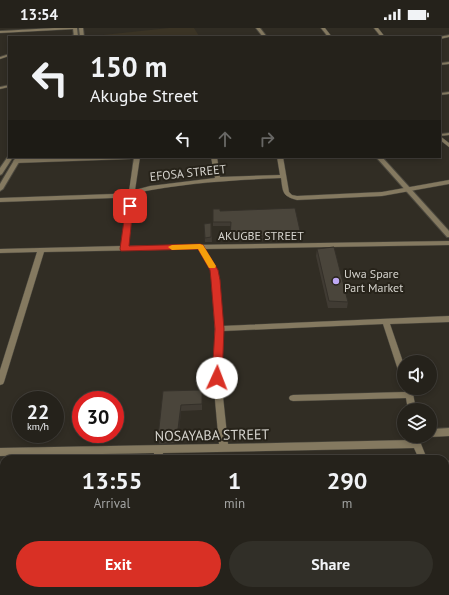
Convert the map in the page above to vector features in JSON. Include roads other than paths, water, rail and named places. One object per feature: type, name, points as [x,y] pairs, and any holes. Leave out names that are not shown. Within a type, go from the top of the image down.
[{"type":"street","points":[[0,32],[75,28],[76,36]]},
{"type":"street","points":[[258,28],[264,36]]},
{"type":"street","points":[[323,28],[329,36]]},
{"type":"street","points":[[376,28],[382,36]]},
{"type":"street","points":[[441,138],[449,144]]},
{"type":"street","points":[[0,174],[15,158]]},
{"type":"street","points":[[0,189],[15,158]]},
{"type":"street","points":[[124,249],[137,158]]},
{"type":"street","points":[[214,158],[218,179]]},
{"type":"street","points":[[280,158],[286,192],[290,196],[297,198],[382,194],[449,182]]},
{"type":"street","points":[[380,158],[449,235]]},
{"type":"street","name":"EFOSA STREET","points":[[0,200],[93,198],[113,196],[131,191],[218,179],[284,176]]},
{"type":"street","name":"AKUGBE STREET","points":[[0,252],[200,247],[341,247],[449,243]]},
{"type":"street","points":[[200,247],[214,270],[219,329],[217,378],[224,448]]},
{"type":"street","points":[[0,382],[41,250]]},
{"type":"street","points":[[219,329],[386,323],[449,318]]},
{"type":"street","points":[[386,323],[397,355]]},
{"type":"street","points":[[293,398],[397,393]]},
{"type":"street","points":[[437,433],[449,432]]},
{"type":"street","name":"NOSAYABA STREET","points":[[0,452],[224,448],[397,441]]},
{"type":"street","points":[[417,443],[422,455]]},
{"type":"street","points":[[158,455],[159,449]]},
{"type":"place","name":"Uwa Spare Part Market","points":[[336,281]]}]
